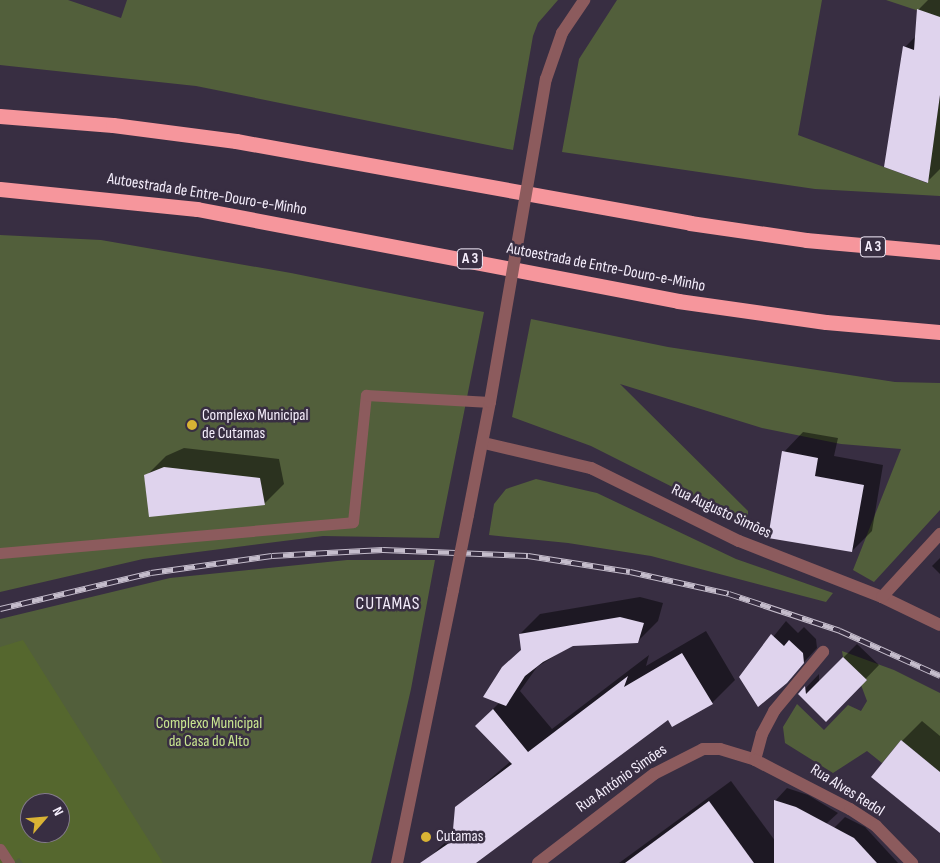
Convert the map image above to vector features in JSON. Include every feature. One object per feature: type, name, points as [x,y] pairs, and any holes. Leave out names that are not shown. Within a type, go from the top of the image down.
[{"type":"highway","name":"A 3","points":[[0,116],[113,125],[226,140],[690,223],[806,240],[940,252]]},
{"type":"highway","name":"Autoestrada de Entre-Douro-e-Minho","points":[[0,189],[197,208],[678,301],[826,322],[940,332]]},
{"type":"street","points":[[397,863],[484,443],[546,79],[562,33],[584,0]]},
{"type":"street","name":"Rua Augusto Simões","points":[[484,443],[591,468],[739,541],[882,597],[940,624]]},
{"type":"street","points":[[882,597],[940,534]]},
{"type":"street","points":[[755,760],[762,734],[774,711],[823,652]]},
{"type":"street","name":"Rua António Simões","points":[[538,863],[623,796],[687,755],[703,749],[720,749],[755,760]]},
{"type":"street","name":"Rua Alves Redol","points":[[755,760],[850,809],[876,826],[912,863]]},
{"type":"lane","points":[[0,553],[353,522],[366,395],[490,402]]},
{"type":"lane","points":[[0,849],[9,863]]},
{"type":"green space","points":[[0,0],[68,0],[121,18],[127,0],[558,0],[538,23],[533,36],[513,150],[196,86],[0,65]]},
{"type":"green space","points":[[617,0],[822,0],[798,135],[927,183],[940,95],[940,196],[815,189],[562,152],[579,59]]},
{"type":"green space","points":[[886,0],[940,0],[940,18]]},
{"type":"green space","name":"Complexo Municipal de Cutamas","points":[[0,235],[101,240],[291,273],[484,312],[439,538],[323,536],[143,559],[0,592]]},
{"type":"green space","points":[[531,319],[668,347],[895,382],[940,383],[940,510],[874,582],[853,570],[901,449],[841,444],[762,428],[620,384],[748,511],[748,525],[591,446],[512,417]]},
{"type":"green space","points":[[536,479],[597,493],[736,559],[833,593],[826,602],[651,556],[568,543],[489,535],[494,504],[506,489]]},
{"type":"green space","name":"Complexo Municipal da Casa do Alto","points":[[347,560],[435,560],[411,689],[371,863],[0,863],[0,619],[170,578]]},
{"type":"green space","points":[[23,640],[163,863],[23,863],[19,858],[12,863],[0,863],[0,647]]},
{"type":"green space","points":[[842,651],[894,670],[940,693],[940,772],[901,740],[882,763],[867,751],[833,773],[785,743],[783,727],[797,704],[824,730],[848,705],[861,711],[867,701],[861,685],[867,680],[843,657]]},
{"type":"building","points":[[917,9],[940,17],[940,95],[928,183],[884,167],[903,46],[914,50]]},
{"type":"building","points":[[782,451],[818,458],[815,476],[864,485],[852,552],[768,538]]},
{"type":"building","points":[[164,467],[260,478],[265,505],[149,517],[144,475]]},
{"type":"building","points":[[620,617],[644,623],[638,643],[573,646],[543,662],[525,676],[506,706],[483,697],[502,667],[521,650],[519,634]]},
{"type":"building","points":[[771,634],[784,646],[789,640],[803,653],[804,663],[787,683],[758,707],[739,677]]},
{"type":"building","points":[[682,653],[713,704],[672,727],[668,720],[476,863],[420,863],[452,841],[455,807],[512,764],[475,726],[493,709],[528,752],[628,676],[624,687]]},
{"type":"building","points":[[843,657],[867,680],[826,722],[798,694],[805,686],[806,694]]},
{"type":"building","points":[[901,740],[940,772],[940,833],[871,777]]},
{"type":"building","points":[[774,800],[796,807],[854,838],[877,863],[774,863]]},
{"type":"building","points":[[709,801],[754,863],[625,863]]},
{"type":"railway","points":[[0,609],[151,573],[272,556],[383,550],[528,556],[630,572],[729,594],[840,631],[940,676]]},
{"type":"place","name":"Complexo Municipal de Cutamas","points":[[192,425]]},
{"type":"place","name":"Cutamas","points":[[426,837]]},
{"type":"district","name":"CUTAMAS","points":[[388,604]]}]
